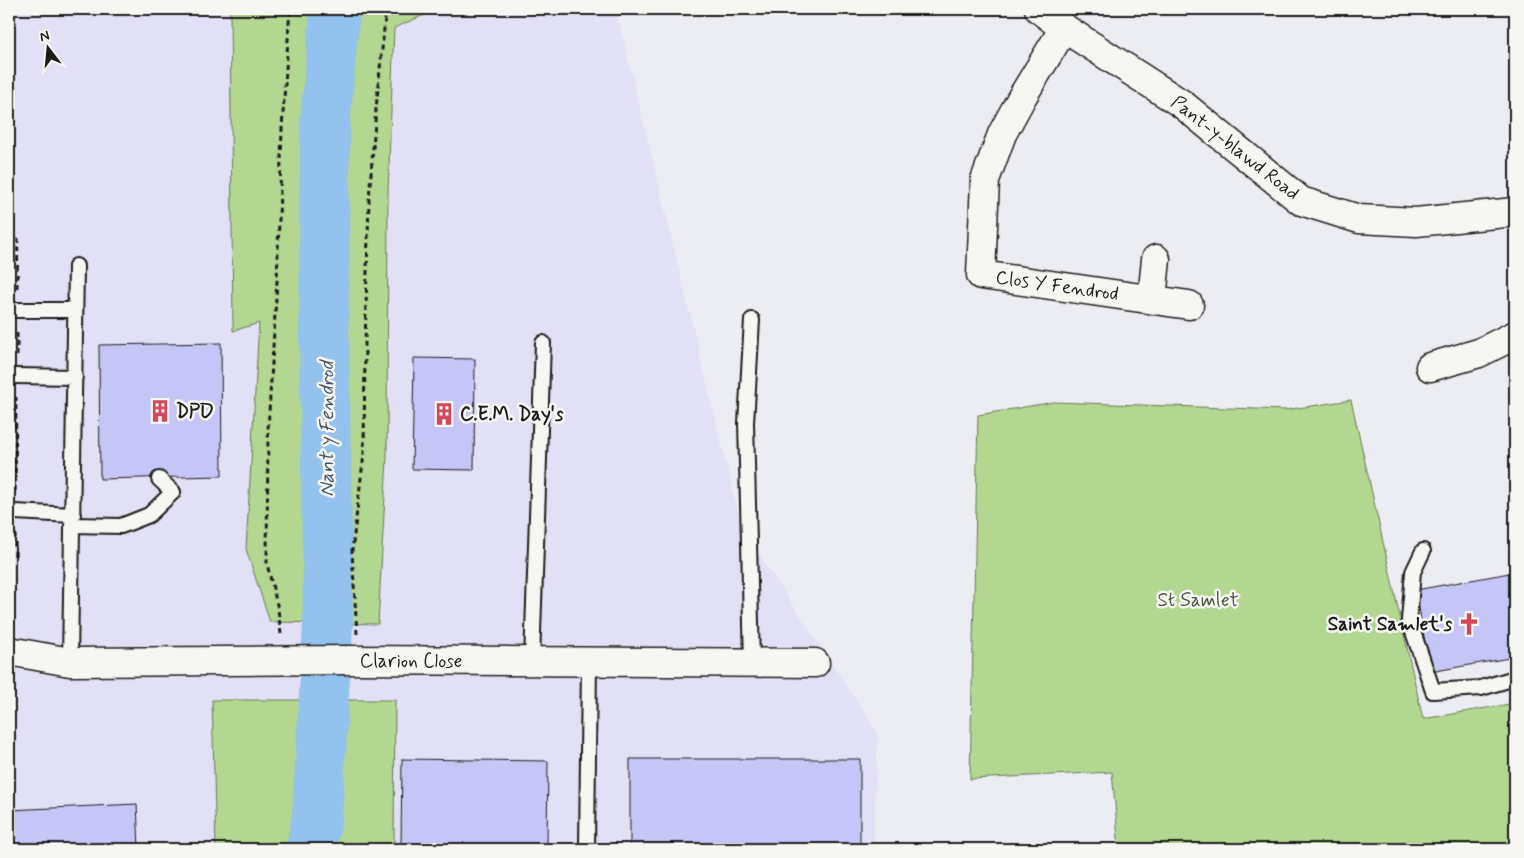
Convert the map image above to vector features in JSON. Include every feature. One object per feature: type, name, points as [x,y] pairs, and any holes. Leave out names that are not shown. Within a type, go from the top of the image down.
[{"type":"street","name":"Pant-y-blawd Road","points":[[1039,9],[1064,28],[1182,104],[1301,201],[1359,219],[1416,222],[1515,212]]},
{"type":"street","name":"Clos Y Fendrod","points":[[1064,28],[1002,134],[985,180],[981,275],[1190,305]]},
{"type":"street","points":[[1152,300],[1156,259]]},
{"type":"street","points":[[1430,368],[1479,352],[1515,335]]},
{"type":"street","name":"Clarion Close","points":[[9,651],[70,662],[532,661],[815,663]]},
{"type":"lane","points":[[70,662],[76,266]]},
{"type":"lane","points":[[17,310],[75,310]]},
{"type":"lane","points":[[752,320],[746,423],[752,663]]},
{"type":"lane","points":[[532,661],[543,343]]},
{"type":"lane","points":[[16,376],[75,377]]},
{"type":"lane","points":[[15,512],[121,526],[150,515],[173,492],[159,479]]},
{"type":"lane","points":[[1423,551],[1412,572],[1409,620],[1433,691],[1481,688],[1515,678]]},
{"type":"lane","points":[[587,849],[589,662]]},
{"type":"path","points":[[284,662],[278,609],[268,564],[268,429],[277,271],[282,129],[290,9]]},
{"type":"path","points":[[356,661],[352,551],[364,454],[369,199],[386,9]]},
{"type":"shaded area","points":[[9,9],[230,9],[231,35],[359,9],[616,9],[742,529],[878,733],[873,849],[9,849]]},
{"type":"green space","points":[[230,9],[438,9],[394,28],[388,192],[387,458],[378,624],[270,622],[246,549],[259,323],[233,331]]},
{"type":"green space","name":"St Samlet","points":[[1351,400],[1423,719],[1515,703],[1515,849],[1119,849],[1112,772],[970,779],[978,415],[1054,402],[1285,410]]},
{"type":"green space","points":[[212,700],[395,700],[394,843],[384,846],[383,849],[216,849]]},
{"type":"building","name":"DPD","points":[[221,343],[222,476],[100,479],[99,345]]},
{"type":"building","name":"C.E.M. Day's","points":[[414,358],[475,359],[474,470],[412,469]]},
{"type":"building","name":"Saint Samlet's","points":[[1515,572],[1515,657],[1430,672],[1416,590]]},
{"type":"building","points":[[402,759],[548,761],[547,847],[401,845]]},
{"type":"building","points":[[630,759],[860,759],[860,849],[630,849]]},
{"type":"building","points":[[137,804],[139,849],[9,849],[9,810]]},
{"type":"waterway","name":"Nant y Fendrod","points":[[311,849],[317,816],[328,625],[324,318],[325,123],[335,9]]},
{"type":"place","name":"DPD","points":[[160,411]]},
{"type":"place","name":"C.E.M. Day's","points":[[444,414]]},
{"type":"place","name":"Saint Samlet's","points":[[1469,624]]}]
